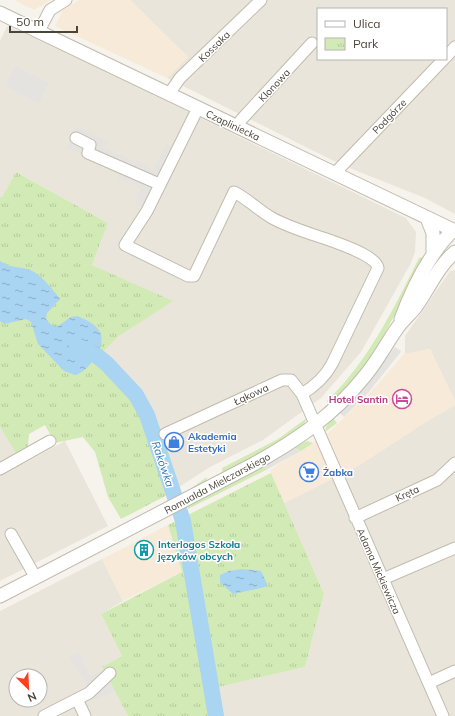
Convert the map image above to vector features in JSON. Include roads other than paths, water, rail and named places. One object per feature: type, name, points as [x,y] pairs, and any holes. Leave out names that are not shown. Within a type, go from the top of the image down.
[{"type":"street","points":[[39,30],[50,10],[66,0]]},
{"type":"street","name":"Kossaka","points":[[170,94],[180,78],[261,0]]},
{"type":"street","name":"Czapliniecka","points":[[0,10],[6,15],[454,230]]},
{"type":"street","name":"Klonowa","points":[[238,127],[244,118],[312,43]]},
{"type":"street","points":[[447,56],[455,48]]},
{"type":"street","name":"Podgórze","points":[[335,174],[443,60]]},
{"type":"street","points":[[198,108],[159,184],[147,211],[125,245],[188,276],[194,276],[234,192],[271,218],[302,231],[351,248],[377,264],[378,268],[326,374],[314,387],[302,394]]},
{"type":"street","points":[[76,138],[90,145],[88,153],[159,184]]},
{"type":"street","points":[[427,218],[433,232],[433,252]]},
{"type":"street","name":"Romualda Mielczarskiego","points":[[398,326],[406,305],[433,252],[454,230]]},
{"type":"street","name":"Romualda Mielczarskiego","points":[[0,596],[274,453],[315,426],[331,412],[363,378],[398,326],[414,309],[451,256],[454,230]]},
{"type":"street","name":"Łąkowa","points":[[165,434],[282,380],[291,380],[302,394],[315,426]]},
{"type":"street","name":"Adama Mickiewicza","points":[[315,426],[443,716]]},
{"type":"street","points":[[0,468],[50,442]]},
{"type":"street","name":"Kręta","points":[[355,518],[437,480],[455,463]]},
{"type":"street","points":[[12,534],[36,578]]},
{"type":"street","points":[[383,579],[455,548]]},
{"type":"street","points":[[429,683],[455,671]]},
{"type":"street","points":[[44,716],[89,693],[110,673]]},
{"type":"street","points":[[76,699],[85,716]]},
{"type":"water","points":[[0,261],[8,265],[34,272],[54,291],[60,299],[47,313],[46,319],[51,325],[58,326],[71,317],[77,316],[90,322],[98,329],[101,338],[99,351],[90,364],[80,373],[75,375],[64,371],[38,344],[31,322],[26,319],[4,324],[0,321]]},
{"type":"water","points":[[242,569],[261,571],[267,584],[265,587],[233,594],[220,582],[220,575],[229,571]]},
{"type":"waterway","name":"Rakówka","points":[[77,346],[96,355],[107,364],[136,395],[147,415],[183,521],[216,716]]},
{"type":"place","name":"Hotel Santin","points":[[402,399]]},
{"type":"place","name":"Akademia Estetyki","points":[[174,442]]},
{"type":"place","name":"Żabka","points":[[309,472]]},
{"type":"place","name":"Interlogos Szkoła języków obcych","points":[[144,550]]}]
